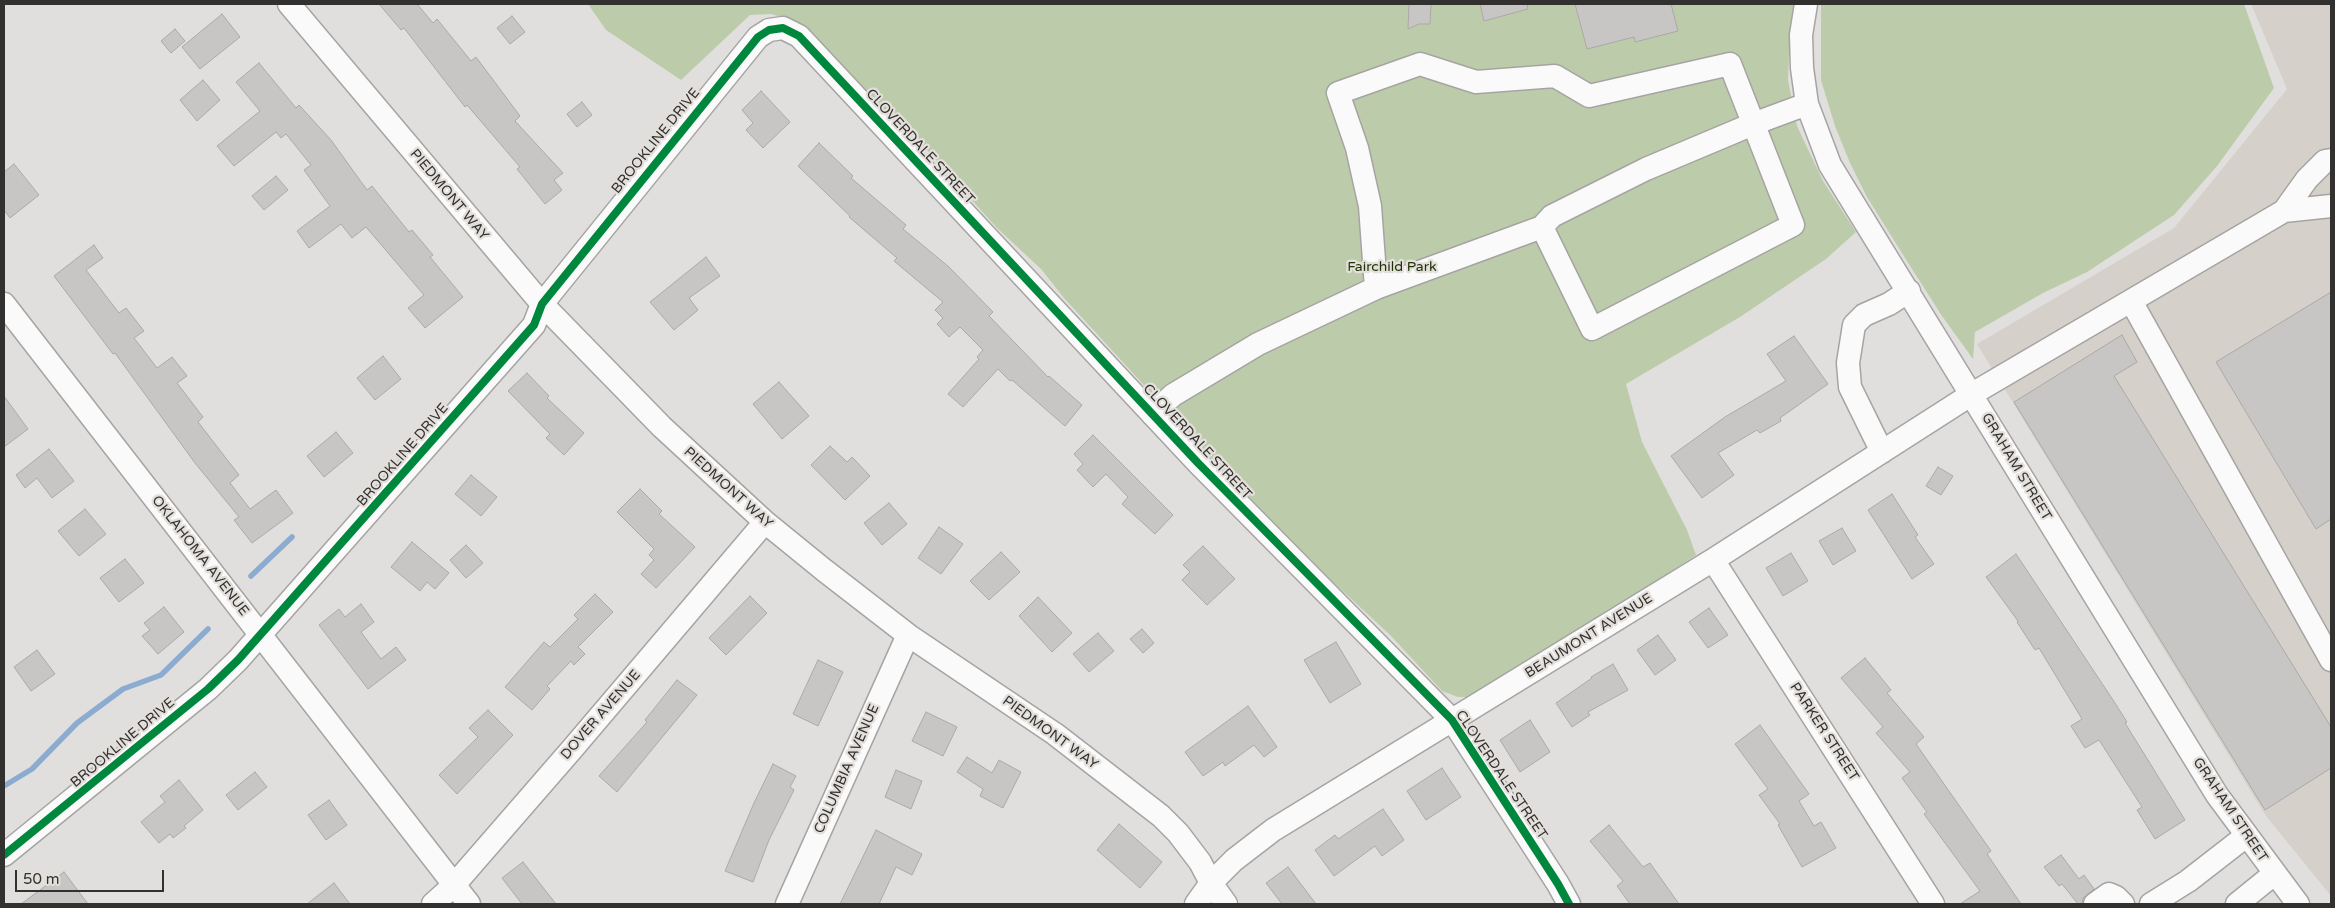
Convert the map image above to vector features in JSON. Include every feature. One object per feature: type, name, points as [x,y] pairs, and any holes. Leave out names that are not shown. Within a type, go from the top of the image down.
[{"type":"street","name":"PIEDMONT WAY","points":[[289,4],[542,304],[662,427],[765,522],[908,635],[1055,734],[1161,816],[1178,833],[1200,862],[1211,883],[1226,904]]},
{"type":"street","name":"GRAHAM STREET","points":[[1806,4],[1801,35],[1802,68],[1807,104],[1830,165],[2208,780],[2246,836],[2298,904]]},
{"type":"street","name":"CLOVERDALE STREET","points":[[774,29],[783,28],[799,36],[1152,414],[1286,553],[1390,655],[1452,720],[1553,876],[1568,904]]},
{"type":"street","name":"BROOKLINE DRIVE","points":[[4,855],[208,690],[262,634],[534,325],[542,304],[758,37],[774,29]]},
{"type":"street","points":[[1376,288],[1370,206],[1357,148],[1338,93],[1420,64],[1476,82],[1555,76],[1589,96],[1730,64],[1793,225],[1592,329],[1542,227]]},
{"type":"street","points":[[1152,414],[1173,395],[1258,344],[1376,288],[1542,227],[1552,216],[1646,169],[1753,124],[1807,104]]},
{"type":"street","points":[[2284,211],[2307,179],[2325,161],[2331,160]]},
{"type":"street","points":[[2284,211],[2331,206]]},
{"type":"street","name":"BEAUMONT AVENUE","points":[[1196,904],[1211,883],[1234,860],[1273,830],[1713,560],[1972,394],[2284,211]]},
{"type":"street","points":[[1882,452],[1850,387],[1848,363],[1854,325],[1864,315],[1889,304],[1909,291]]},
{"type":"street","points":[[2131,301],[2331,660]]},
{"type":"street","name":"OKLAHOMA AVENUE","points":[[4,304],[470,904]]},
{"type":"street","name":"DOVER AVENUE","points":[[434,904],[454,885],[765,522]]},
{"type":"street","name":"PARKER STREET","points":[[1713,560],[1933,904]]},
{"type":"street","name":"COLUMBIA AVENUE","points":[[787,904],[908,635]]},
{"type":"street","points":[[2151,904],[2188,881],[2246,836]]},
{"type":"street","points":[[2237,904],[2274,874]]},
{"type":"shaded area","points":[[2251,4],[2331,4],[2331,896],[2266,816],[1977,344],[2174,228],[2287,89]]},
{"type":"green space","name":"Fairchild Park","points":[[588,4],[1794,4],[1790,27],[1788,80],[1797,126],[1823,181],[1856,232],[1826,259],[1740,317],[1626,384],[1642,442],[1687,530],[1696,555],[1475,697],[1458,697],[1442,691],[1391,636],[1332,581],[1217,465],[1064,298],[1041,269],[997,228],[913,135],[858,90],[812,42],[795,21],[771,14],[750,15],[681,80],[606,30]]},
{"type":"green space","points":[[1821,4],[2244,4],[2274,88],[2217,166],[2174,215],[2087,272],[2043,293],[1975,332],[1973,359],[1942,316],[1905,258],[1867,197],[1850,163],[1835,126],[1821,80]]},
{"type":"building","points":[[379,4],[417,4],[433,23],[437,19],[471,61],[476,57],[520,116],[515,121],[563,173],[554,180],[562,190],[545,204],[517,169],[520,167],[467,105],[465,107],[404,28],[401,30]]},
{"type":"building","points":[[1409,4],[1431,4],[1430,24],[1419,24],[1408,29]]},
{"type":"building","points":[[1480,4],[1527,4],[1528,9],[1484,21]]},
{"type":"building","points":[[1575,4],[1671,4],[1678,31],[1635,42],[1634,37],[1587,49]]},
{"type":"building","points":[[222,14],[240,37],[200,69],[182,47]]},
{"type":"building","points":[[512,16],[525,32],[510,44],[497,28]]},
{"type":"building","points":[[175,29],[185,41],[171,53],[161,41]]},
{"type":"building","points":[[259,63],[296,108],[299,105],[331,140],[367,190],[372,186],[409,232],[412,230],[433,255],[430,257],[463,297],[425,328],[408,308],[424,295],[366,227],[352,238],[341,224],[309,248],[297,231],[330,206],[304,170],[311,165],[286,134],[281,138],[276,132],[234,166],[217,146],[260,111],[236,82]]},
{"type":"building","points":[[203,80],[220,100],[197,121],[180,100]]},
{"type":"building","points":[[761,91],[790,122],[763,148],[746,130],[753,123],[742,110]]},
{"type":"building","points":[[582,102],[592,115],[577,127],[567,114]]},
{"type":"building","points":[[819,143],[853,176],[851,178],[906,225],[903,229],[949,267],[993,312],[989,316],[1048,377],[1082,405],[1065,426],[998,369],[963,407],[948,394],[979,359],[977,357],[983,350],[960,327],[949,337],[937,324],[943,318],[935,310],[943,302],[894,261],[897,258],[849,217],[798,166]]},
{"type":"building","points":[[14,164],[39,195],[10,218],[4,210],[4,172]]},
{"type":"building","points":[[276,176],[288,190],[264,210],[252,196]]},
{"type":"building","points":[[94,245],[103,258],[86,270],[119,313],[126,308],[144,331],[134,338],[157,368],[172,357],[187,376],[177,383],[203,417],[198,422],[239,475],[230,483],[250,509],[276,490],[293,513],[252,543],[234,520],[239,517],[195,463],[115,353],[113,354],[54,276]]},
{"type":"building","points":[[706,257],[720,276],[689,298],[698,310],[674,330],[650,302]]},
{"type":"building","points":[[2331,292],[2331,519],[2316,529],[2216,362]]},
{"type":"building","points":[[2122,335],[2137,362],[2114,376],[2331,727],[2331,768],[2265,810],[2014,402]]},
{"type":"building","points":[[1794,336],[1828,384],[1780,418],[1781,421],[1760,433],[1757,430],[1718,453],[1734,475],[1702,498],[1671,456],[1725,417],[1786,381],[1767,354]]},
{"type":"building","points":[[383,356],[401,379],[375,400],[357,378]]},
{"type":"building","points":[[527,373],[549,396],[547,398],[584,433],[564,455],[546,438],[550,434],[508,391]]},
{"type":"building","points":[[779,382],[809,416],[782,439],[753,404]]},
{"type":"building","points":[[4,396],[28,429],[4,447]]},
{"type":"building","points":[[336,432],[353,453],[324,477],[307,456]]},
{"type":"building","points":[[1093,435],[1173,515],[1155,534],[1122,504],[1128,497],[1106,474],[1093,487],[1077,470],[1083,464],[1074,454]]},
{"type":"building","points":[[830,446],[847,462],[852,457],[870,476],[845,500],[811,465]]},
{"type":"building","points":[[49,449],[74,481],[52,498],[37,478],[25,488],[16,475]]},
{"type":"building","points":[[1938,467],[1953,476],[1941,495],[1926,486]]},
{"type":"building","points":[[471,475],[497,497],[481,516],[455,494]]},
{"type":"building","points":[[640,489],[662,511],[659,514],[695,547],[656,588],[641,574],[654,560],[649,555],[654,549],[617,512]]},
{"type":"building","points":[[1892,494],[1918,535],[1915,537],[1934,564],[1912,579],[1868,510]]},
{"type":"building","points":[[889,503],[907,524],[882,545],[864,523]]},
{"type":"building","points":[[85,509],[106,534],[79,556],[58,531]]},
{"type":"building","points":[[939,527],[963,544],[941,574],[918,558]]},
{"type":"building","points":[[1842,528],[1856,551],[1833,565],[1819,541]]},
{"type":"building","points":[[412,542],[449,573],[435,589],[427,582],[420,591],[391,567]]},
{"type":"building","points":[[466,545],[483,563],[466,578],[450,560]]},
{"type":"building","points":[[1203,546],[1235,579],[1207,605],[1182,580],[1190,572],[1183,565]]},
{"type":"building","points":[[1001,552],[1020,572],[989,600],[970,581]]},
{"type":"building","points":[[1791,553],[1808,581],[1783,596],[1766,568]]},
{"type":"building","points":[[2016,554],[2127,722],[2125,723],[2185,820],[2155,839],[2137,810],[2142,807],[2099,740],[2085,748],[2071,726],[2082,719],[2039,648],[2035,650],[2018,621],[1986,577]]},
{"type":"building","points":[[125,559],[144,583],[119,602],[100,578]]},
{"type":"building","points":[[595,594],[613,612],[578,647],[585,654],[574,665],[571,661],[547,686],[550,689],[532,710],[505,687],[544,642],[550,647],[578,619],[574,615]]},
{"type":"building","points":[[750,596],[767,613],[726,655],[709,638]]},
{"type":"building","points":[[1038,597],[1072,633],[1052,652],[1019,616]]},
{"type":"building","points":[[361,604],[374,622],[361,632],[381,659],[396,647],[406,660],[368,689],[319,625],[339,609],[345,617]]},
{"type":"building","points":[[164,607],[184,632],[158,654],[142,636],[150,630],[144,623]]},
{"type":"building","points":[[1709,608],[1728,635],[1708,648],[1689,622]]},
{"type":"building","points":[[1142,629],[1154,643],[1143,653],[1130,639]]},
{"type":"building","points":[[1098,633],[1114,651],[1089,672],[1073,654]]},
{"type":"building","points":[[1658,635],[1676,660],[1655,675],[1637,650]]},
{"type":"building","points":[[1336,642],[1361,684],[1330,703],[1304,660]]},
{"type":"building","points":[[37,650],[55,674],[31,691],[14,667]]},
{"type":"building","points":[[1865,658],[1891,690],[1887,693],[1924,737],[1916,744],[1991,851],[1987,854],[2021,904],[1960,904],[1980,891],[1924,814],[1927,812],[1902,778],[1910,772],[1876,733],[1883,727],[1841,678]]},
{"type":"building","points":[[818,660],[843,672],[818,726],[793,714]]},
{"type":"building","points":[[1613,664],[1628,690],[1588,712],[1590,715],[1572,727],[1556,703],[1591,677]]},
{"type":"building","points":[[677,680],[697,695],[617,792],[599,776],[647,722],[645,720]]},
{"type":"building","points":[[1248,706],[1277,747],[1264,757],[1254,745],[1225,766],[1223,762],[1203,776],[1185,752]]},
{"type":"building","points":[[488,710],[513,735],[457,794],[439,775],[478,737],[469,728]]},
{"type":"building","points":[[926,712],[957,727],[943,756],[912,741]]},
{"type":"building","points":[[1530,720],[1550,752],[1520,772],[1500,740]]},
{"type":"building","points":[[1760,725],[1809,794],[1799,801],[1814,826],[1821,822],[1836,848],[1802,867],[1778,825],[1780,824],[1759,795],[1768,789],[1735,744]]},
{"type":"building","points":[[967,757],[992,773],[999,760],[1021,772],[1003,808],[980,796],[983,789],[957,772]]},
{"type":"building","points":[[773,764],[796,776],[790,787],[794,790],[769,840],[753,882],[725,871]]},
{"type":"building","points":[[1442,768],[1461,797],[1426,820],[1407,791]]},
{"type":"building","points":[[896,770],[922,781],[911,809],[885,797]]},
{"type":"building","points":[[255,772],[267,787],[238,810],[226,795]]},
{"type":"building","points":[[179,780],[203,810],[184,826],[186,828],[173,838],[170,834],[159,843],[141,822],[165,802],[160,796]]},
{"type":"building","points":[[329,800],[347,825],[326,840],[308,815]]},
{"type":"building","points":[[1383,809],[1404,840],[1382,856],[1375,846],[1334,876],[1315,850],[1335,835],[1338,839]]},
{"type":"building","points":[[1119,824],[1162,862],[1140,888],[1097,850]]},
{"type":"building","points":[[1609,825],[1643,867],[1650,863],[1679,904],[1630,904],[1617,886],[1623,881],[1590,841]]},
{"type":"building","points":[[876,830],[922,854],[912,875],[896,867],[879,904],[840,904]]},
{"type":"building","points":[[2061,855],[2079,879],[2084,875],[2094,889],[2083,898],[2082,904],[2078,904],[2062,884],[2059,886],[2044,867]]},
{"type":"building","points":[[523,862],[556,904],[522,904],[502,878]]},
{"type":"building","points":[[1288,867],[1316,904],[1282,904],[1266,883]]},
{"type":"building","points":[[64,872],[88,904],[21,904],[40,890]]},
{"type":"building","points":[[334,883],[350,904],[307,904]]},
{"type":"waterway","points":[[251,576],[292,537]]},
{"type":"waterway","points":[[4,786],[32,769],[77,723],[123,689],[161,675],[208,629]]},
{"type":"cycle path","points":[[4,855],[208,689],[238,660],[534,325],[542,304],[758,37],[769,30],[783,28],[799,36],[1198,463],[1452,720],[1569,904]]}]
